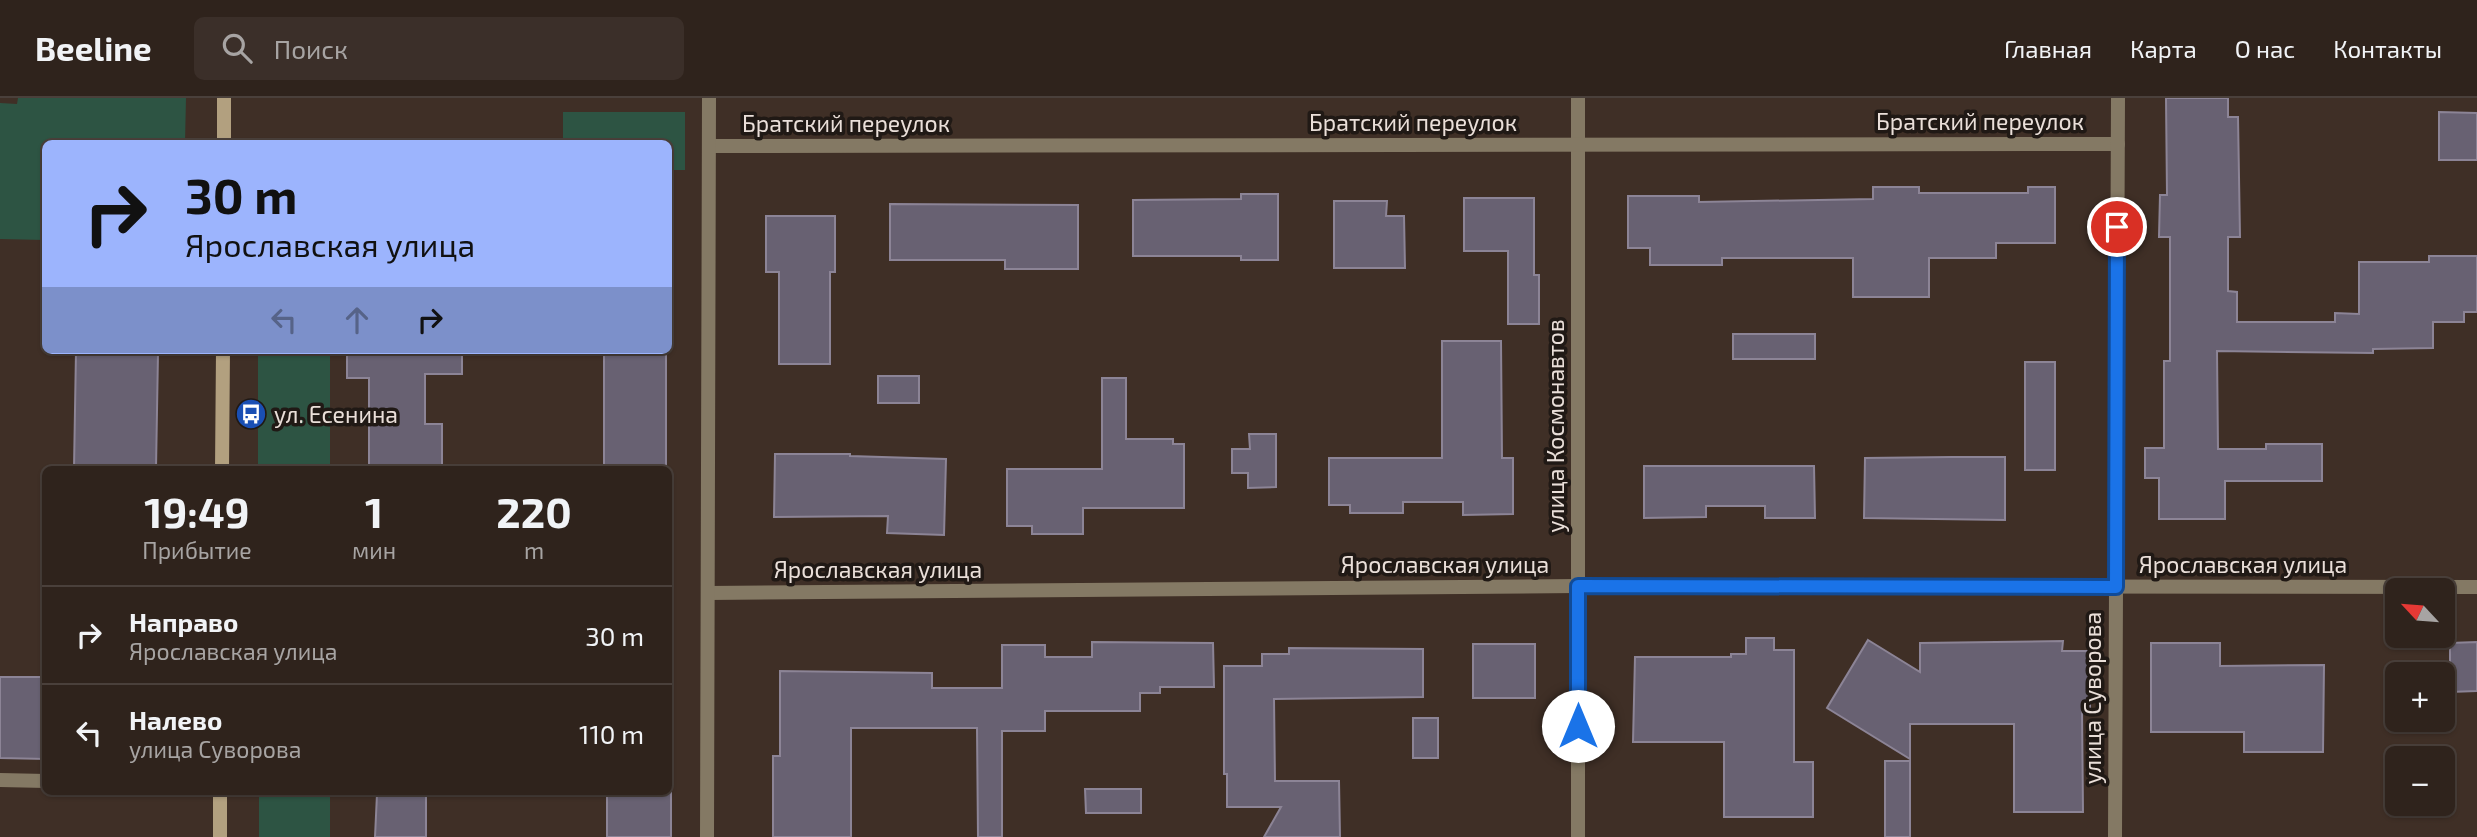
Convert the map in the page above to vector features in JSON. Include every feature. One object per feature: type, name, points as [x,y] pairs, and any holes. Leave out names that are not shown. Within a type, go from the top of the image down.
[{"type":"street","points":[[224,98],[224,140]]},
{"type":"street","points":[[707,837],[709,98]]},
{"type":"street","name":"улица Космонавтов","points":[[1578,98],[1578,837]]},
{"type":"street","name":"улица Суворова","points":[[2115,837],[2118,98]]},
{"type":"street","name":"Братский переулок","points":[[709,146],[2118,144]]},
{"type":"street","points":[[222,466],[223,354]]},
{"type":"street","name":"Ярославская улица","points":[[708,593],[1578,586],[2477,587]]},
{"type":"street","points":[[0,780],[42,781]]},
{"type":"street","points":[[220,795],[220,837]]},
{"type":"green space","points":[[18,98],[186,98],[185,140],[42,140],[42,240],[0,239],[0,103],[17,104]]},
{"type":"green space","points":[[563,112],[685,112],[685,170],[672,170],[672,140],[563,140]]},
{"type":"green space","points":[[258,354],[330,354],[330,466],[258,466]]},
{"type":"green space","points":[[259,795],[330,795],[330,837],[259,837]]},
{"type":"building","points":[[2166,98],[2228,98],[2228,117],[2238,117],[2240,237],[2228,237],[2228,291],[2237,292],[2237,322],[2335,322],[2335,313],[2359,314],[2359,262],[2429,262],[2429,256],[2477,256],[2477,312],[2464,312],[2464,322],[2433,322],[2433,348],[2373,349],[2373,353],[2217,351],[2218,449],[2266,449],[2266,444],[2322,444],[2322,481],[2225,481],[2225,519],[2159,519],[2159,478],[2145,478],[2145,448],[2164,448],[2164,361],[2170,361],[2170,237],[2159,237],[2160,195],[2167,195]]},
{"type":"building","points":[[2439,112],[2477,113],[2477,160],[2439,160]]},
{"type":"building","points":[[1873,187],[1919,187],[1919,193],[2028,193],[2028,187],[2055,187],[2055,243],[1996,243],[1996,258],[1929,258],[1929,297],[1853,297],[1853,258],[1722,258],[1722,265],[1650,265],[1650,248],[1628,248],[1628,196],[1699,196],[1699,202],[1873,199]]},
{"type":"building","points":[[1241,194],[1278,194],[1278,260],[1241,260],[1241,256],[1133,256],[1133,200],[1241,199]]},
{"type":"building","points":[[1464,198],[1534,198],[1534,275],[1539,275],[1539,324],[1508,324],[1508,251],[1464,251]]},
{"type":"building","points":[[1334,201],[1387,201],[1386,216],[1404,216],[1405,268],[1334,268]]},
{"type":"building","points":[[890,204],[1078,205],[1078,269],[1005,269],[1005,260],[890,260]]},
{"type":"building","points":[[766,216],[835,216],[835,272],[830,272],[830,364],[779,364],[779,272],[766,272]]},
{"type":"building","points":[[1733,334],[1815,334],[1815,359],[1733,359]]},
{"type":"building","points":[[1442,341],[1501,341],[1502,458],[1513,458],[1513,514],[1463,515],[1463,502],[1403,502],[1403,513],[1350,513],[1350,505],[1329,505],[1329,458],[1442,458]]},
{"type":"building","points":[[76,354],[158,354],[156,466],[74,466]]},
{"type":"building","points":[[347,354],[462,354],[462,374],[425,374],[425,424],[442,424],[442,466],[369,466],[369,378],[347,378]]},
{"type":"building","points":[[604,354],[666,354],[666,466],[604,466]]},
{"type":"building","points":[[2025,362],[2055,362],[2055,470],[2025,470]]},
{"type":"building","points":[[878,376],[919,376],[919,403],[878,403]]},
{"type":"building","points":[[1102,378],[1126,378],[1126,439],[1173,439],[1173,444],[1184,444],[1184,508],[1083,508],[1083,534],[1032,534],[1032,526],[1007,526],[1007,469],[1102,469]]},
{"type":"building","points":[[1249,434],[1276,434],[1276,487],[1248,488],[1248,473],[1232,473],[1232,449],[1250,449]]},
{"type":"building","points":[[775,454],[850,454],[946,459],[944,535],[887,533],[888,516],[774,517]]},
{"type":"building","points":[[2005,457],[2005,520],[1864,518],[1865,458]]},
{"type":"building","points":[[1644,466],[1814,466],[1815,518],[1765,518],[1765,506],[1706,506],[1706,517],[1644,518]]},
{"type":"building","points":[[1746,638],[1774,638],[1774,650],[1794,650],[1794,762],[1813,762],[1813,817],[1724,817],[1724,742],[1633,742],[1635,657],[1731,657],[1731,654],[1746,654]]},
{"type":"building","points":[[1868,640],[1920,672],[1920,643],[2063,641],[2062,651],[2090,651],[2090,709],[2082,709],[2083,812],[2014,812],[2014,724],[1910,724],[1910,759],[1827,708]]},
{"type":"building","points":[[1092,642],[1213,643],[1214,687],[1160,687],[1160,693],[1140,693],[1140,711],[1045,711],[1045,731],[1002,731],[1002,837],[978,837],[977,728],[851,728],[851,837],[773,837],[773,756],[780,756],[780,671],[932,673],[932,688],[1002,688],[1002,645],[1045,645],[1045,657],[1092,657]]},
{"type":"building","points":[[2477,642],[2477,691],[2455,692],[2455,662],[2450,662],[2450,648],[2455,648],[2455,643]]},
{"type":"building","points":[[2151,643],[2220,643],[2220,666],[2324,665],[2323,752],[2244,752],[2244,732],[2151,732]]},
{"type":"building","points":[[1473,644],[1535,644],[1535,698],[1473,698]]},
{"type":"building","points":[[1289,648],[1423,649],[1423,697],[1274,699],[1275,781],[1339,781],[1340,837],[1264,837],[1281,807],[1227,807],[1227,774],[1224,774],[1224,666],[1262,666],[1262,654],[1289,654]]},
{"type":"building","points":[[0,677],[42,677],[42,759],[0,758]]},
{"type":"building","points":[[1413,718],[1438,718],[1438,758],[1413,758]]},
{"type":"building","points":[[1885,761],[1910,761],[1910,837],[1885,837]]},
{"type":"building","points":[[1085,789],[1141,789],[1141,813],[1086,813]]},
{"type":"building","points":[[377,795],[426,795],[426,837],[375,837]]},
{"type":"building","points":[[607,795],[671,795],[671,837],[607,837]]},
{"type":"place","name":"ул. Есенина","points":[[251,414]]},
{"type":"route","points":[[1578,726],[1578,586],[2116,587],[2117,227]]}]
